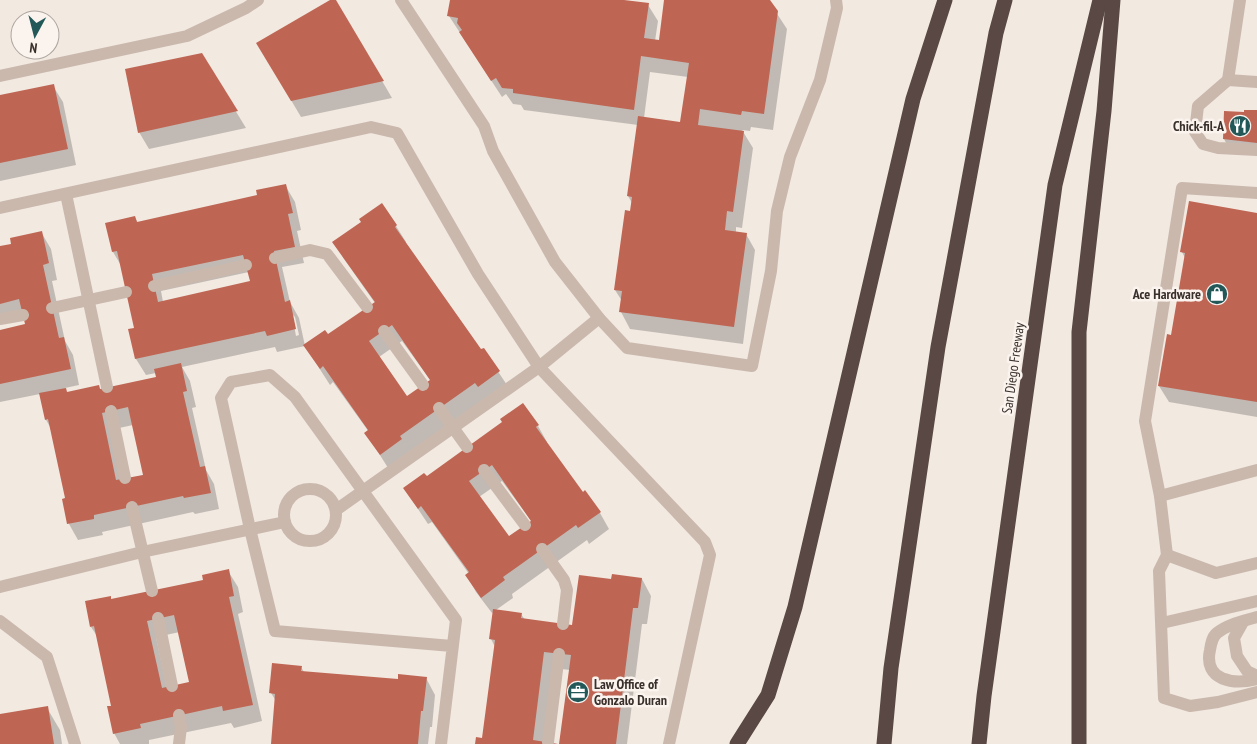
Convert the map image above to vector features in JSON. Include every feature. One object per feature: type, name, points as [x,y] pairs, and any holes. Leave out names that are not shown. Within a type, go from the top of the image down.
[{"type":"highway","points":[[737,744],[768,695],[795,607],[913,99],[945,0]]},
{"type":"highway","points":[[884,744],[891,668],[938,348],[996,33],[1005,0]]},
{"type":"highway","name":"San Diego Freeway","points":[[979,744],[985,686],[1055,185],[1100,0]]},
{"type":"highway","points":[[1079,744],[1079,332],[1104,110],[1114,0]]},
{"type":"lane","points":[[0,76],[187,36],[246,8],[258,0]]},
{"type":"lane","points":[[401,0],[484,126],[493,151],[555,262],[599,318],[627,348],[752,366],[771,271],[777,211],[790,157],[820,80],[838,8],[836,0]]},
{"type":"lane","points":[[1240,0],[1228,80],[1198,106],[1195,132],[1203,144],[1218,148],[1257,150]]},
{"type":"lane","points":[[1228,80],[1257,82]]},
{"type":"lane","points":[[0,208],[371,128],[397,133],[478,274],[539,367],[705,542],[710,556],[669,744]]},
{"type":"lane","points":[[1257,193],[1182,188],[1144,421],[1160,496],[1167,555],[1159,571],[1164,698],[1190,706],[1218,702],[1257,692]]},
{"type":"lane","points":[[66,194],[106,388]]},
{"type":"lane","points":[[275,258],[310,250],[327,254],[367,307]]},
{"type":"lane","points":[[154,286],[246,265]]},
{"type":"lane","points":[[52,308],[126,292]]},
{"type":"lane","points":[[0,319],[23,314]]},
{"type":"lane","points":[[336,510],[539,367],[599,318]]},
{"type":"lane","points":[[384,331],[423,385]]},
{"type":"lane","points":[[441,744],[456,620],[295,396],[270,375],[231,382],[221,398],[275,631],[452,646]]},
{"type":"lane","points":[[439,408],[467,447]]},
{"type":"lane","points":[[111,411],[125,478]]},
{"type":"lane","points":[[484,470],[525,525]]},
{"type":"lane","points":[[1160,496],[1257,470]]},
{"type":"lane","points":[[304,490],[320,491],[333,502],[336,510],[334,527],[321,539],[312,541],[295,537],[285,522],[286,506],[296,493],[304,490]]},
{"type":"lane","points":[[132,507],[152,591]]},
{"type":"lane","points":[[0,587],[142,552],[285,522]]},
{"type":"lane","points":[[542,549],[564,580],[567,590],[563,624]]},
{"type":"lane","points":[[1167,555],[1216,573],[1257,563]]},
{"type":"lane","points":[[1162,623],[1257,601]]},
{"type":"lane","points":[[1257,617],[1226,628],[1216,634],[1211,642],[1208,657],[1212,670],[1224,681],[1245,682],[1257,678]]},
{"type":"lane","points":[[158,618],[172,686]]},
{"type":"lane","points":[[0,621],[47,657],[75,744]]},
{"type":"lane","points":[[1243,622],[1234,638],[1237,656],[1247,671],[1257,678]]},
{"type":"lane","points":[[548,742],[559,654]]},
{"type":"lane","points":[[179,716],[181,727],[179,744]]},
{"type":"building","points":[[330,0],[336,0],[384,81],[291,101],[256,43]]},
{"type":"building","points":[[450,0],[624,0],[649,3],[644,38],[659,40],[664,0],[770,0],[778,11],[764,114],[742,111],[741,115],[700,109],[698,125],[744,131],[733,212],[727,211],[725,230],[747,233],[734,327],[619,312],[622,291],[614,290],[625,210],[630,211],[632,197],[627,196],[638,116],[680,122],[689,63],[641,56],[634,110],[513,93],[513,89],[502,88],[496,78],[491,81],[459,32],[462,30],[457,23],[458,18],[447,16]]},
{"type":"building","points":[[202,53],[238,111],[138,133],[125,69]]},
{"type":"building","points":[[54,84],[68,149],[0,163],[0,95]]},
{"type":"building","name":"Chick-fil-A","points":[[1244,110],[1257,110],[1257,143],[1223,139],[1224,111],[1244,112]]},
{"type":"building","points":[[286,184],[293,213],[288,214],[295,247],[274,251],[285,302],[290,300],[296,329],[267,336],[265,331],[135,359],[128,329],[134,328],[117,251],[112,252],[105,223],[135,216],[137,222],[257,195],[256,190]],"holes":[[[243,255],[250,281],[158,302],[152,274]]]},
{"type":"building","name":"Ace Hardware","points":[[1189,201],[1257,213],[1257,402],[1158,386],[1167,334],[1171,335],[1185,253],[1180,252]]},
{"type":"building","points":[[382,203],[397,225],[395,227],[481,349],[484,348],[500,371],[478,387],[475,383],[400,436],[402,439],[380,455],[364,433],[368,430],[323,366],[320,369],[303,345],[325,330],[328,334],[375,302],[332,242],[361,222],[359,219]],"holes":[[[392,325],[430,380],[407,396],[369,341]]]},
{"type":"building","points":[[42,231],[49,263],[43,265],[59,338],[64,337],[71,369],[0,384],[0,330],[25,324],[19,299],[0,304],[0,246],[11,244],[10,238]]},
{"type":"building","points":[[181,363],[187,391],[183,392],[200,467],[205,466],[211,493],[184,498],[183,496],[94,515],[94,519],[67,524],[62,499],[65,498],[48,419],[45,420],[39,393],[66,388],[67,392],[99,385],[100,389],[156,377],[154,369]],"holes":[[[128,407],[143,475],[116,480],[102,413]]]},
{"type":"building","points":[[523,403],[539,425],[536,427],[583,492],[585,490],[601,512],[578,528],[576,525],[503,577],[505,580],[481,598],[465,575],[469,572],[421,506],[418,509],[403,488],[424,473],[427,476],[502,422],[500,419]],"holes":[[[492,465],[531,521],[509,536],[469,481]]]},
{"type":"building","points":[[229,569],[234,596],[229,597],[253,705],[223,711],[222,706],[140,724],[141,728],[113,734],[107,706],[111,706],[94,626],[90,627],[85,601],[111,596],[111,599],[203,580],[202,575]],"holes":[[[174,615],[189,682],[162,688],[147,621]]]},
{"type":"building","points":[[612,574],[642,578],[638,608],[633,608],[616,744],[559,744],[571,655],[544,652],[533,740],[558,744],[475,744],[476,737],[482,738],[495,640],[489,639],[493,609],[522,613],[521,618],[572,625],[579,575],[611,579]]},
{"type":"building","points":[[272,663],[302,666],[301,671],[398,679],[398,674],[427,677],[418,744],[271,744],[275,694],[269,693]]},
{"type":"building","points":[[48,706],[54,744],[0,744],[0,714]]},
{"type":"place","name":"Chick-fil-A","points":[[1240,126]]},
{"type":"place","name":"Ace Hardware","points":[[1217,294]]},
{"type":"place","name":"Law Office of Gonzalo Duran","points":[[578,692]]}]
